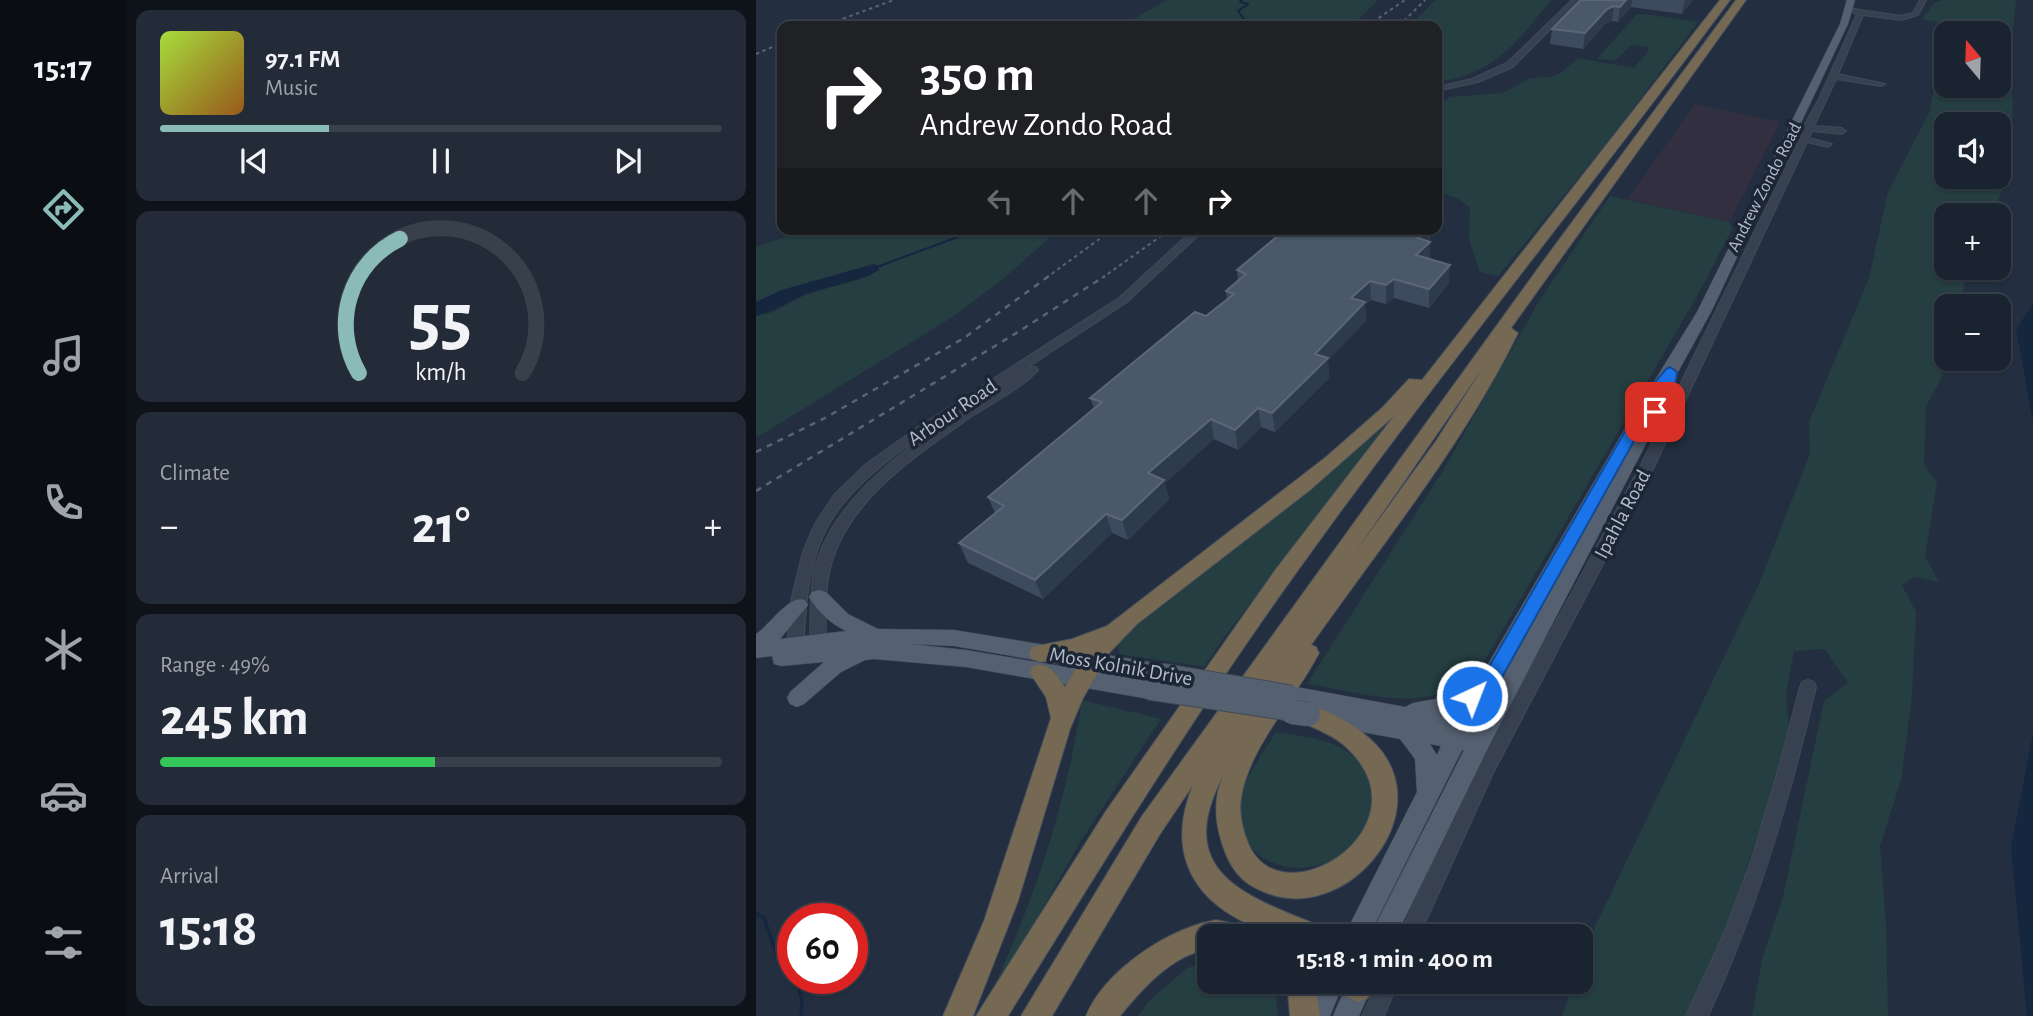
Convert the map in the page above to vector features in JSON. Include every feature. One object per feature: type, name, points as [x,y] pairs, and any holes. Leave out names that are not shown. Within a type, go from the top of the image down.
[{"type":"highway","points":[[991,1016],[1115,819],[1283,575],[1514,270],[1724,0]]},
{"type":"highway","points":[[1036,1016],[1151,825],[1275,646],[1741,0]]},
{"type":"highway","points":[[1063,721],[1057,694],[1041,663],[1116,630],[1358,442],[1394,407],[1514,270]]},
{"type":"highway","points":[[1284,924],[1236,902],[1210,882],[1199,863],[1194,835],[1201,798],[1238,734],[1455,428],[1498,358],[1532,288]]},
{"type":"highway","points":[[1324,714],[1354,739],[1374,762],[1385,790],[1386,805],[1382,821],[1374,841],[1363,854],[1330,880],[1292,887],[1265,881],[1247,867],[1235,846],[1230,827],[1229,797],[1237,771],[1405,498]]},
{"type":"highway","points":[[958,1016],[984,962],[1063,721],[1086,671],[1116,630]]},
{"type":"highway","points":[[1101,1016],[1163,954],[1197,937]]},
{"type":"highway","points":[[1303,994],[1306,1016]]},
{"type":"main road","name":"Andrew Zondo Road","points":[[1389,924],[1482,737],[1643,437],[1669,383],[1670,372],[1704,312],[1854,8]]},
{"type":"main road","name":"Andrew Zondo Road","points":[[1362,924],[1460,733],[1643,437]]},
{"type":"main road","points":[[797,698],[834,666],[868,643],[819,597]]},
{"type":"main road","points":[[756,647],[776,631],[798,605]]},
{"type":"main road","name":"Moss Kolnik Drive","points":[[756,660],[795,651],[868,643],[939,656],[1041,663],[1406,730],[1460,733]]},
{"type":"main road","name":"Moss Kolnik Drive","points":[[756,647],[795,651]]},
{"type":"main road","name":"Moss Kolnik Drive","points":[[1155,682],[1324,714],[1371,710],[1482,737]]},
{"type":"main road","points":[[1371,710],[1414,712],[1439,709],[1485,690]]},
{"type":"main road","points":[[1406,730],[1426,756],[1426,795]]},
{"type":"main road","points":[[1317,1016],[1339,994]]},
{"type":"main road","points":[[1346,1016],[1349,994]]},
{"type":"street","points":[[1442,87],[1470,79],[1502,65],[1570,0]]},
{"type":"street","points":[[1442,87],[1475,81],[1510,65],[1576,0]]},
{"type":"street","points":[[1854,8],[1912,17],[1923,0]]},
{"type":"street","name":"Ipahla Road","points":[[1414,924],[1486,768],[1639,482],[1643,437],[1811,136],[1854,8]]},
{"type":"street","points":[[1833,76],[1881,84]]},
{"type":"street","points":[[1811,136],[1842,131]]},
{"type":"street","points":[[1811,136],[1828,144]]},
{"type":"street","name":"Arbour Road","points":[[817,648],[819,597],[829,546],[853,506],[910,456],[1098,322],[1150,278],[1194,235]]},
{"type":"street","name":"Arbour Road","points":[[795,651],[798,605],[810,552],[822,524],[839,498],[863,475],[922,431],[1147,290],[1206,235]]},
{"type":"street","points":[[1697,1016],[1717,974],[1760,863],[1783,788],[1808,687]]},
{"type":"street","points":[[1373,1016],[1383,994]]},
{"type":"shaded area","points":[[1695,104],[1780,122],[1729,222],[1628,199]]},
{"type":"green space","points":[[1167,0],[1378,0],[1357,21],[1131,21]]},
{"type":"green space","points":[[1436,0],[1551,0],[1503,54],[1474,72],[1442,81],[1442,21],[1414,21]]},
{"type":"green space","points":[[1942,0],[2016,0],[2011,51],[2011,21],[1922,19],[1934,3]]},
{"type":"green space","points":[[1636,15],[1698,22],[1609,140],[1498,276],[1480,272],[1469,240],[1470,208],[1442,191],[1442,103],[1450,97],[1503,93],[1530,78],[1550,77],[1561,73],[1578,58],[1634,68],[1649,50],[1647,47],[1631,45],[1616,60],[1597,59]]},
{"type":"green space","points":[[1934,85],[1934,98],[2011,98],[2011,88],[2013,103],[2011,135],[2011,112],[1934,112],[1934,189],[2003,189],[1997,203],[1934,203],[1934,280],[1966,280],[1962,294],[1934,294],[1934,371],[1943,371],[1926,406],[1924,465],[1937,482],[1925,556],[1939,582],[1914,577],[1902,585],[1916,612],[1912,696],[1901,780],[1880,846],[1886,925],[1888,1016],[1752,1016],[1762,959],[1783,897],[1824,701],[1848,683],[1825,649],[1794,651],[1786,693],[1790,741],[1708,981],[1688,1016],[1562,1016],[1570,994],[1593,994],[1594,929],[1758,586],[1810,454],[1809,422],[1869,278],[1888,192],[1930,111]]},
{"type":"green space","points":[[1610,196],[1729,222],[1733,228],[1696,298],[1481,667],[1462,683],[1442,693],[1421,698],[1376,696],[1307,684],[1444,469],[1539,301]]},
{"type":"green space","points":[[791,235],[1052,235],[1003,279],[954,316],[756,438],[756,316],[773,312],[805,295],[869,276],[874,264],[782,290],[756,302],[756,247]]},
{"type":"green space","points":[[1398,416],[1222,640],[1204,667],[1120,654],[1117,647],[1122,637]]},
{"type":"green space","points":[[1082,700],[1161,719],[1080,842],[1001,983],[996,982],[1025,913],[1049,844],[1068,773]]},
{"type":"green space","points":[[1276,732],[1320,740],[1346,750],[1365,770],[1371,785],[1371,818],[1362,835],[1344,853],[1323,864],[1301,868],[1279,865],[1261,856],[1247,842],[1240,822],[1243,788]]},
{"type":"green space","points":[[1197,965],[1197,994],[1275,994],[1278,1016],[1138,1016],[1149,1001],[1187,968]]},
{"type":"water","points":[[874,264],[879,266],[879,270],[871,274],[806,294],[756,316],[756,302],[782,290]]},
{"type":"water","points":[[2033,304],[2033,421],[2016,329]]},
{"type":"water","points":[[2033,733],[2033,1016],[2027,1016],[2011,847]]},
{"type":"building","points":[[1581,0],[1626,0],[1620,7],[1607,9],[1585,33],[1552,29]]},
{"type":"building","points":[[1279,235],[1421,235],[1418,238],[1430,242],[1416,255],[1450,265],[1429,289],[1394,279],[1386,285],[1370,281],[1351,298],[1365,302],[1315,354],[1328,358],[1272,413],[1258,408],[1235,430],[1211,419],[1148,473],[1164,480],[1122,520],[1106,514],[1035,580],[959,543],[1004,506],[988,497],[1102,402],[1090,398],[1195,312],[1206,316],[1234,294],[1226,291],[1246,274],[1237,270]]},
{"type":"waterway","points":[[1242,0],[1240,2],[1248,4],[1238,11],[1246,21]]},
{"type":"waterway","points":[[877,267],[963,235]]},
{"type":"waterway","points":[[756,913],[764,918],[777,956]]},
{"type":"waterway","points":[[800,994],[801,1016]]},
{"type":"railway","points":[[837,21],[894,0]]},
{"type":"railway","points":[[1374,21],[1405,0]]},
{"type":"railway","points":[[1404,21],[1425,0]]},
{"type":"railway","points":[[756,54],[777,45]]},
{"type":"railway","points":[[1046,278],[1105,235]]},
{"type":"railway","points":[[1103,277],[1163,235]]},
{"type":"railway","points":[[756,452],[825,418],[964,338],[1049,276]]},
{"type":"railway","points":[[756,491],[1103,277]]},
{"type":"route","points":[[1472,696],[1485,690],[1631,432],[1657,388],[1670,372],[1669,383],[1655,412]]}]
